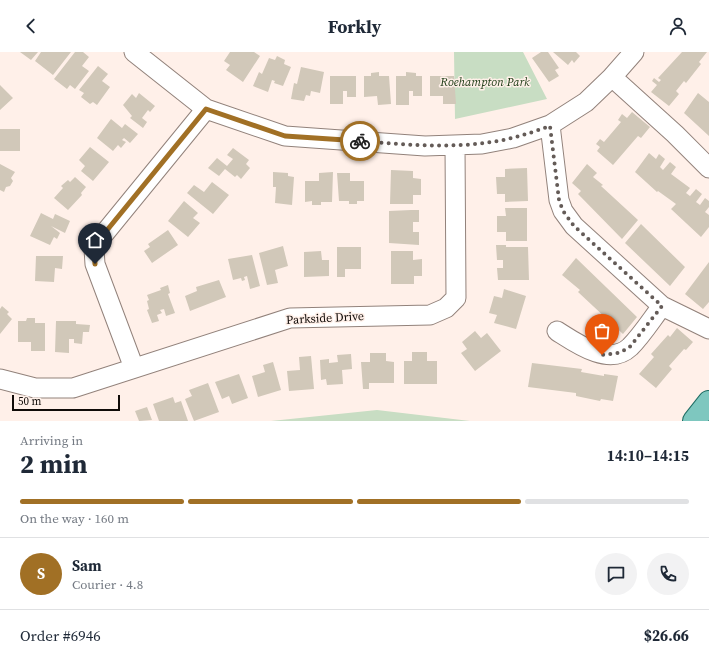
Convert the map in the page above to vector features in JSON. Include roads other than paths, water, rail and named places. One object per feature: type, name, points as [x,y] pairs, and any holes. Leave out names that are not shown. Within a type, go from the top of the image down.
[{"type":"main road","points":[[694,421],[709,402]]},
{"type":"street","points":[[134,52],[206,109],[285,136],[425,146],[482,144],[513,138],[550,126],[586,102],[612,77],[634,52]]},
{"type":"street","points":[[612,77],[675,134],[709,168]]},
{"type":"street","points":[[134,368],[95,264],[94,249],[104,234],[206,109]]},
{"type":"street","points":[[550,126],[559,200],[563,211],[574,226],[662,306],[709,329]]},
{"type":"street","name":"Parkside Drive","points":[[0,379],[35,388],[73,388],[290,318],[430,315],[446,308],[456,298],[455,145]]},
{"type":"street","points":[[557,331],[602,355],[618,353],[629,348],[662,306]]},
{"type":"park label","name":"Roehampton Park","points":[[485,82]]}]
